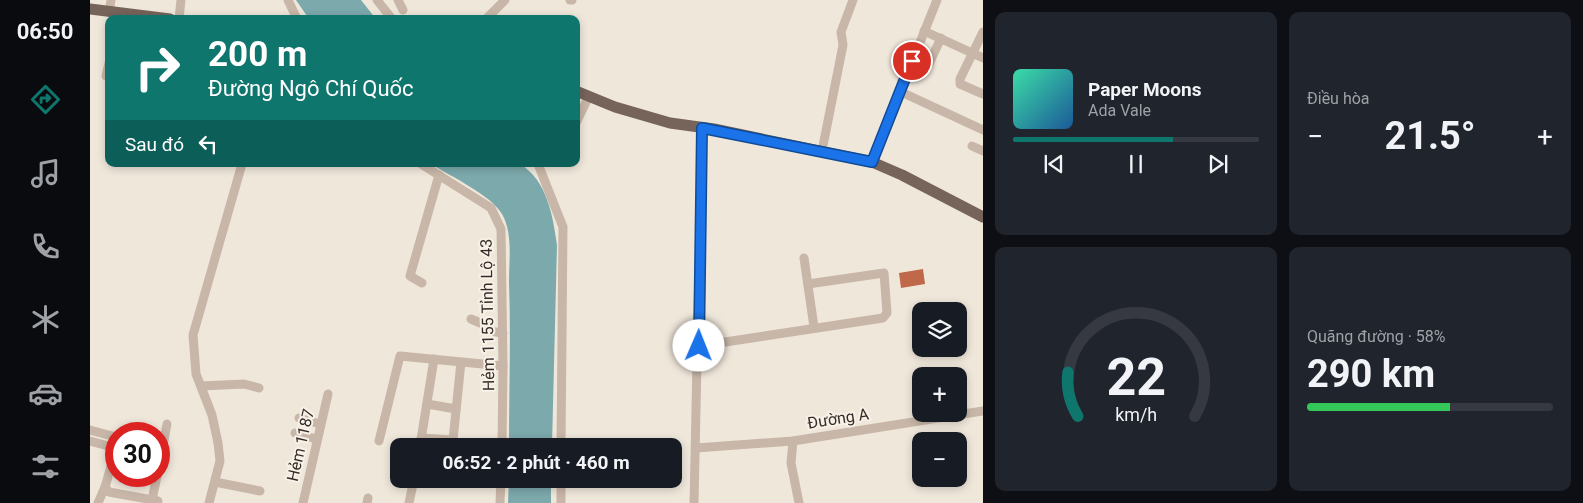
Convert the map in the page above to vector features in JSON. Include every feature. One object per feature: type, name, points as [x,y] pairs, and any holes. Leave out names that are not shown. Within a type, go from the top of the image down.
[{"type":"main road","points":[[90,9],[114,10],[145,15]]},
{"type":"main road","points":[[580,92],[644,116],[872,162],[902,174],[983,217]]},
{"type":"street","points":[[179,15],[182,0]]},
{"type":"street","points":[[288,0],[295,15]]},
{"type":"street","points":[[377,0],[389,15]]},
{"type":"street","points":[[398,0],[403,10]]},
{"type":"street","points":[[490,15],[505,0]]},
{"type":"street","points":[[822,151],[843,45],[840,32],[850,0]]},
{"type":"street","points":[[872,162],[937,0]]},
{"type":"street","points":[[924,31],[983,58]]},
{"type":"street","points":[[983,32],[960,80],[960,84],[983,94]]},
{"type":"street","points":[[927,68],[941,38]]},
{"type":"street","points":[[899,91],[983,130]]},
{"type":"street","points":[[580,115],[590,96]]},
{"type":"street","points":[[694,503],[699,346],[702,128]]},
{"type":"street","points":[[972,146],[983,151]]},
{"type":"street","points":[[209,503],[220,461],[218,444],[196,374],[193,335],[241,167]]},
{"type":"street","name":"Hẻm 1155 Tỉnh Lộ 43","points":[[426,167],[491,208],[501,229],[504,366],[502,438]]},
{"type":"street","points":[[539,167],[562,227],[561,438]]},
{"type":"street","points":[[422,283],[410,276],[439,175]]},
{"type":"street","points":[[804,258],[814,327]]},
{"type":"street","points":[[699,346],[883,318],[888,309],[884,273],[808,284]]},
{"type":"street","points":[[471,319],[485,325],[488,331],[503,333]]},
{"type":"street","points":[[379,441],[400,356],[504,366]]},
{"type":"street","points":[[421,438],[434,359]]},
{"type":"street","points":[[453,438],[461,362]]},
{"type":"street","points":[[201,386],[244,384],[260,388]]},
{"type":"street","name":"Hẻm 1187","points":[[303,503],[316,439],[328,394]]},
{"type":"street","points":[[426,404],[456,409]]},
{"type":"street","name":"Đường A","points":[[696,448],[793,440],[983,411]]},
{"type":"street","points":[[299,418],[320,424]]},
{"type":"street","points":[[90,430],[105,434]]},
{"type":"street","points":[[296,433],[316,439]]},
{"type":"street","points":[[793,440],[791,463],[799,503]]},
{"type":"street","points":[[90,441],[105,445]]},
{"type":"street","points":[[215,482],[260,491]]},
{"type":"street","points":[[98,503],[105,487],[109,492],[155,502],[156,487]]},
{"type":"street","points":[[409,503],[412,488]]},
{"type":"street","points":[[500,503],[501,488]]},
{"type":"street","points":[[561,488],[561,503]]},
{"type":"water","points":[[296,0],[361,0],[373,15],[306,15]]},
{"type":"water","points":[[436,167],[524,167],[537,179],[551,211],[557,245],[552,438],[509,438],[509,238],[502,214],[497,207],[480,193]]},
{"type":"water","points":[[509,488],[551,488],[551,503],[508,503]]},
{"type":"building","points":[[923,269],[925,284],[901,288],[899,273]]},
{"type":"route","points":[[699,346],[702,128],[767,140],[792,147],[851,156],[872,162],[912,61]]}]
